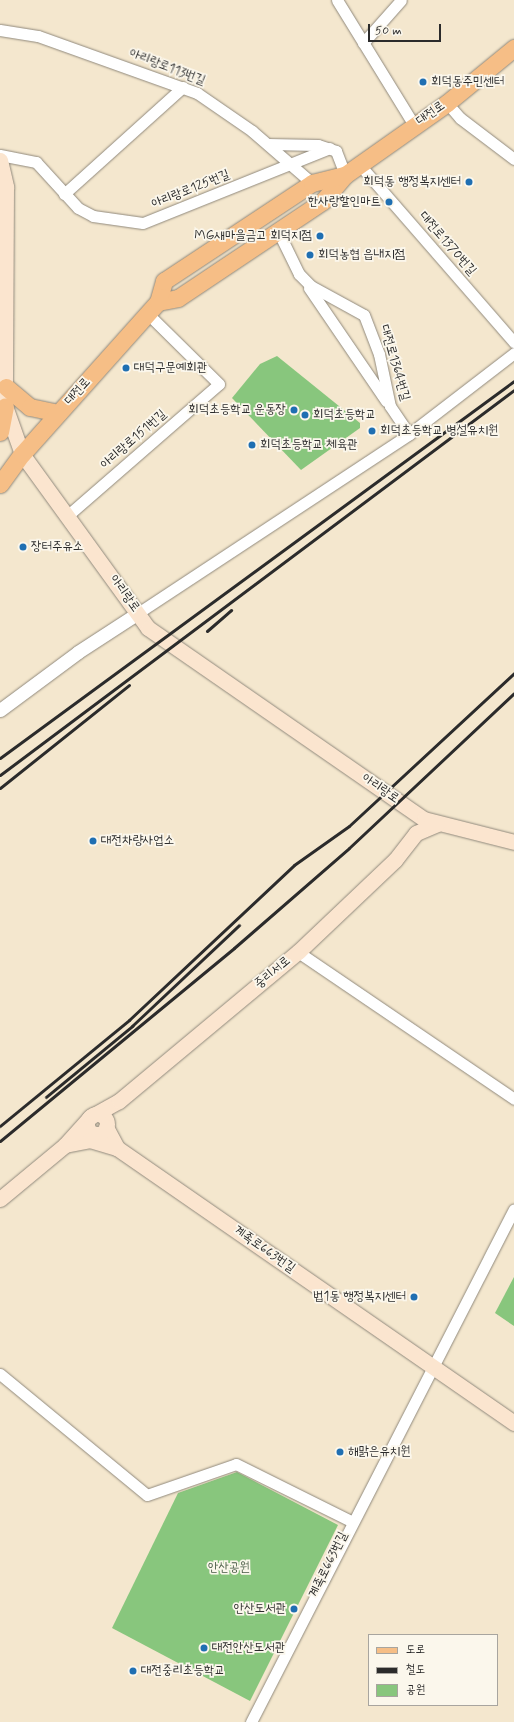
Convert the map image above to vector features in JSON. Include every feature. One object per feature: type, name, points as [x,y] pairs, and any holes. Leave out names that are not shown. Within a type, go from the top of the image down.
[{"type":"main road","name":"대전로","points":[[153,308],[178,298],[323,201],[344,175],[446,103],[514,48]]},
{"type":"main road","name":"아리랑로","points":[[0,160],[6,194],[5,406],[22,454],[148,628],[412,810],[437,824],[514,842]]},
{"type":"main road","name":"대전로","points":[[0,484],[22,454],[153,308],[164,281],[312,183],[344,175]]},
{"type":"main road","points":[[6,387],[30,407],[58,413]]},
{"type":"main road","points":[[0,432],[5,406]]},
{"type":"main road","points":[[412,810],[416,833]]},
{"type":"main road","name":"중리서로","points":[[117,1104],[298,952],[395,860],[416,833],[437,824]]},
{"type":"main road","points":[[0,1199],[69,1143],[90,1117],[117,1104]]},
{"type":"main road","points":[[69,1143],[100,1129],[117,1104]]},
{"type":"main road","points":[[114,1145],[117,1104]]},
{"type":"main road","points":[[90,1117],[99,1115],[100,1129],[114,1145]]},
{"type":"main road","points":[[69,1143],[90,1140],[114,1145]]},
{"type":"main road","name":"계족로663번길","points":[[114,1145],[514,1424]]},
{"type":"street","points":[[337,0],[414,125]]},
{"type":"street","points":[[363,42],[400,0]]},
{"type":"street","name":"아리랑로113번길","points":[[0,30],[38,36],[183,87],[214,103],[268,144],[312,183]]},
{"type":"street","points":[[64,194],[183,87]]},
{"type":"street","points":[[446,103],[460,118],[513,159]]},
{"type":"street","points":[[268,144],[330,148],[340,156],[344,175]]},
{"type":"street","name":"아리랑로125번길","points":[[0,155],[36,162],[78,208],[93,216],[143,223],[330,148]]},
{"type":"street","name":"대전로1370번길","points":[[359,164],[514,342]]},
{"type":"street","name":"대전로1364번길","points":[[278,231],[300,274],[326,297],[353,306],[364,315],[379,354],[390,406],[409,434]]},
{"type":"street","points":[[300,274],[390,406]]},
{"type":"street","name":"아리랑로151번길","points":[[67,516],[219,384],[153,308]]},
{"type":"street","points":[[0,710],[78,652],[138,614],[409,434],[514,353]]},
{"type":"street","points":[[298,952],[514,1099]]},
{"type":"street","name":"계족로663번길","points":[[251,1722],[430,1366],[514,1209]]},
{"type":"street","points":[[0,1374],[147,1495],[236,1464],[351,1521]]},
{"type":"green space","name":"회덕초등학교 운동장","points":[[277,356],[360,423],[360,428],[301,470],[232,398],[260,364]]},
{"type":"green space","points":[[514,1277],[514,1326],[495,1313]]},
{"type":"green space","name":"안산공원","points":[[237,1472],[338,1525],[250,1701],[112,1628],[178,1493]]},
{"type":"railway","points":[[0,758],[514,381]]},
{"type":"railway","points":[[0,775],[514,390]]},
{"type":"railway","points":[[207,631],[231,610]]},
{"type":"railway","points":[[0,1126],[129,1020],[294,865],[349,826],[514,673]]},
{"type":"railway","points":[[0,788],[129,685]]},
{"type":"railway","points":[[0,1141],[234,948],[349,848],[514,693]]},
{"type":"railway","points":[[46,1097],[132,1026],[239,925]]},
{"type":"place","name":"회덕동주민센터","points":[[423,82]]},
{"type":"place","name":"회덕동 행정복지센터","points":[[469,182]]},
{"type":"place","name":"한사랑할인마트","points":[[389,202]]},
{"type":"place","name":"MG새마을금고 회덕지점","points":[[320,236]]},
{"type":"place","name":"회덕농협 읍내지점","points":[[310,255]]},
{"type":"place","name":"대덕구문예회관","points":[[126,368]]},
{"type":"place","name":"회덕초등학교 운동장","points":[[294,410]]},
{"type":"place","name":"회덕초등학교","points":[[305,415]]},
{"type":"place","name":"회덕초등학교 병설유치원","points":[[372,431]]},
{"type":"place","name":"회덕초등학교 체육관","points":[[252,445]]},
{"type":"place","name":"장터주유소","points":[[23,547]]},
{"type":"place","name":"대전차량사업소","points":[[93,841]]},
{"type":"place","name":"법1동 행정복지센터","points":[[414,1297]]},
{"type":"place","name":"해맑은유치원","points":[[340,1452]]},
{"type":"place","name":"안산도서관","points":[[294,1609]]},
{"type":"place","name":"대전안산도서관","points":[[204,1648]]},
{"type":"place","name":"대전중리초등학교","points":[[133,1671]]}]
